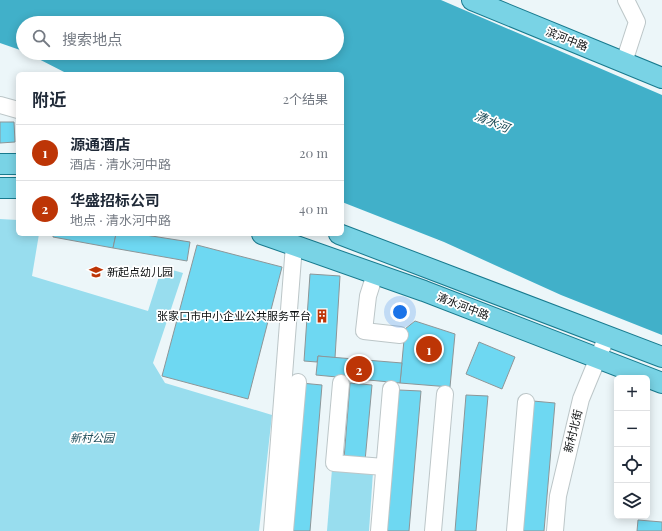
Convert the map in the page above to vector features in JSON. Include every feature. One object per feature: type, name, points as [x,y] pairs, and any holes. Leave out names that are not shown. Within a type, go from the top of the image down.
[{"type":"main road","name":"滨河中路","points":[[472,0],[626,56],[662,64]]},
{"type":"main road","name":"滨河中路","points":[[506,0],[626,56],[662,78]]},
{"type":"main road","points":[[0,164],[16,164]]},
{"type":"main road","points":[[0,188],[16,188]]},
{"type":"main road","name":"清水河中路","points":[[268,236],[375,274],[662,383]]},
{"type":"main road","points":[[344,236],[662,357]]},
{"type":"street","points":[[626,0],[637,22],[626,56]]},
{"type":"street","points":[[0,105],[16,109]]},
{"type":"street","points":[[272,531],[294,245]]},
{"type":"street","points":[[375,274],[368,296],[364,331],[400,335]]},
{"type":"street","name":"新村北街","points":[[554,531],[558,496],[581,399],[607,336]]},
{"type":"street","points":[[285,531],[298,382]]},
{"type":"street","points":[[340,383],[334,463],[384,467]]},
{"type":"street","points":[[379,531],[391,389]]},
{"type":"street","points":[[433,531],[445,394]]},
{"type":"street","points":[[515,531],[526,402]]},
{"type":"green space","name":"新村公园","points":[[0,219],[16,220],[16,236],[39,236],[32,276],[148,311],[162,267],[183,273],[153,363],[165,383],[272,415],[259,531],[0,531]]},
{"type":"green space","points":[[332,469],[373,472],[369,531],[327,531]]},
{"type":"water","name":"清水河","points":[[0,0],[441,0],[662,95],[662,335],[561,295],[444,242],[344,203],[344,72],[64,72],[41,60],[344,60],[344,16],[16,16],[16,49],[0,43]]},
{"type":"building","points":[[0,122],[14,122],[15,142],[0,143]]},
{"type":"building","points":[[53,236],[116,236],[113,248]]},
{"type":"building","points":[[116,236],[152,236],[190,242],[187,261],[113,248]]},
{"type":"building","points":[[197,245],[282,267],[248,399],[162,376]]},
{"type":"building","name":"张家口市中小企业公共服务平台","points":[[310,274],[340,276],[335,358],[318,356],[317,362],[304,361]]},
{"type":"building","points":[[415,321],[455,334],[450,387],[400,383],[405,329]]},
{"type":"building","points":[[479,342],[515,357],[502,389],[466,374]]},
{"type":"building","points":[[318,356],[402,363],[400,383],[316,375]]},
{"type":"building","points":[[301,383],[322,385],[310,531],[288,531]]},
{"type":"building","points":[[350,383],[372,385],[365,461],[344,459]]},
{"type":"building","points":[[399,390],[421,391],[409,531],[387,531]]},
{"type":"building","points":[[466,395],[488,396],[476,531],[455,531]]},
{"type":"building","points":[[533,401],[555,403],[544,531],[522,531]]},
{"type":"building","points":[[638,520],[662,522],[662,531],[637,531]]},
{"type":"place","name":"新起点幼儿园","points":[[96,272]]},
{"type":"place","name":"张家口市中小企业公共服务平台","points":[[322,316]]},
{"type":"place","name":"源通酒店","points":[[429,349]]},
{"type":"place","name":"华盛招标公司","points":[[359,369]]}]
